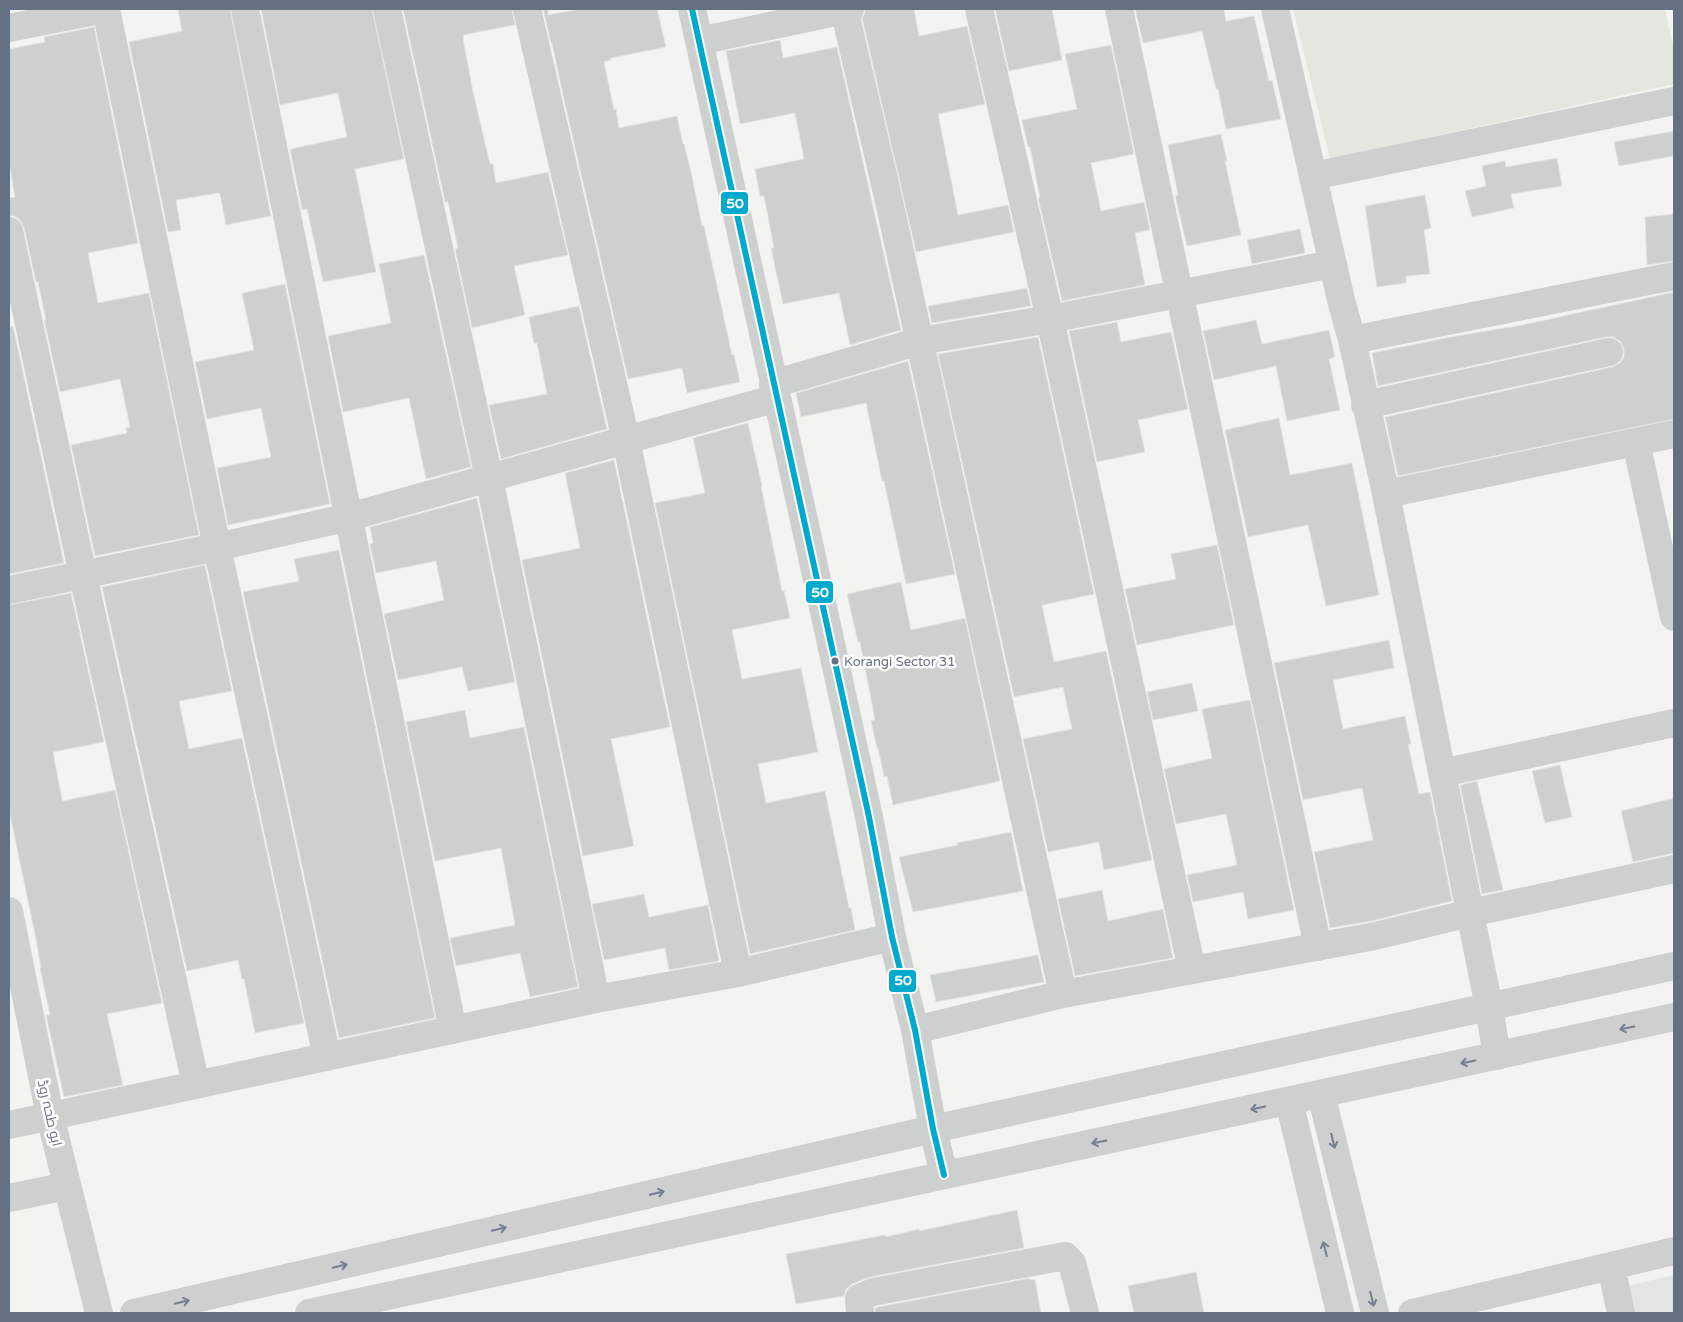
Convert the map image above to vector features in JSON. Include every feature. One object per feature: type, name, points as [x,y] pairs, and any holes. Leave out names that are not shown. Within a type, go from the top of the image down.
[{"type":"street","points":[[9,28],[105,9],[217,546],[327,1057]]},
{"type":"street","points":[[246,9],[453,1030]]},
{"type":"street","points":[[386,9],[489,478],[596,999]]},
{"type":"street","points":[[527,9],[626,440],[738,973]]},
{"type":"street","points":[[692,9],[869,817],[892,937],[915,1030],[933,1130],[944,1176]]},
{"type":"street","points":[[699,41],[846,9],[1063,994]]},
{"type":"street","points":[[979,9],[1050,319],[1192,970]]},
{"type":"street","points":[[1119,9],[1318,947]]},
{"type":"street","points":[[1275,9],[1386,494],[1489,1007],[1497,1056]]},
{"type":"street","points":[[1313,176],[1674,101]]},
{"type":"street","points":[[9,231],[196,1085]]},
{"type":"street","points":[[9,590],[349,517],[626,440],[920,341],[1050,319],[1333,264]]},
{"type":"street","points":[[1352,340],[1674,276]]},
{"type":"street","points":[[1365,405],[1609,352]]},
{"type":"street","points":[[1386,494],[1674,434]]},
{"type":"street","points":[[1636,442],[1674,617]]},
{"type":"street","points":[[1442,773],[1674,723]]},
{"type":"street","points":[[915,1030],[1063,994],[1375,936],[1470,913],[1674,869]]},
{"type":"street","name":"ابو طحہ روڈ","points":[[9,910],[18,1012],[50,1116],[99,1313]]},
{"type":"street","points":[[9,1125],[596,999],[738,973],[892,937]]},
{"type":"street","points":[[134,1313],[933,1130],[1674,966]]},
{"type":"street","points":[[309,1313],[1674,1017]]},
{"type":"street","points":[[1321,1094],[1376,1313]]},
{"type":"street","points":[[1289,1101],[1340,1313]]},
{"type":"street","points":[[9,1198],[67,1186]]},
{"type":"street","points":[[1412,1313],[1674,1252]]},
{"type":"street","points":[[860,1313],[859,1298],[873,1292],[1065,1256],[1072,1262],[1085,1313]]},
{"type":"street","points":[[1611,1266],[1621,1313]]},
{"type":"shaded area","points":[[1293,9],[1665,9],[1674,51],[1674,84],[1330,159]]},
{"type":"shaded area","points":[[1674,1275],[1674,1313],[1628,1313],[1622,1287]]},
{"type":"building","points":[[178,9],[230,9],[271,216],[226,225],[220,194],[218,193],[176,200],[181,230],[168,232],[129,42],[182,31]]},
{"type":"building","points":[[261,9],[372,9],[404,159],[355,169],[376,272],[323,282],[307,209],[302,210],[290,149],[347,137],[338,93],[280,105]]},
{"type":"building","points":[[403,9],[512,9],[515,25],[463,35],[463,39],[473,92],[490,164],[493,164],[496,183],[548,172],[568,255],[514,266],[525,315],[472,328],[455,249],[458,248],[448,202],[445,202]]},
{"type":"building","points":[[543,9],[548,9],[548,15],[580,9],[657,9],[666,47],[611,58],[611,60],[604,62],[614,110],[616,109],[619,128],[677,116],[702,226],[704,226],[732,355],[734,355],[740,382],[687,393],[682,368],[628,379]]},
{"type":"building","points":[[865,9],[914,9],[919,36],[967,26],[985,104],[938,114],[958,215],[1008,205],[1014,232],[916,252],[862,18]]},
{"type":"building","points":[[995,9],[1052,9],[1062,60],[1009,71]]},
{"type":"building","points":[[1135,9],[1224,9],[1226,21],[1254,16],[1269,81],[1272,80],[1281,119],[1226,129],[1218,89],[1216,89],[1202,31],[1143,43]]},
{"type":"building","points":[[94,27],[138,243],[88,253],[98,303],[149,293],[199,535],[95,556],[71,445],[127,433],[126,428],[130,427],[120,379],[60,392],[44,320],[46,320],[38,282],[36,282],[24,228],[20,220],[14,216],[9,216],[9,198],[15,197],[9,162],[9,49],[45,42],[44,37]]},
{"type":"building","points":[[780,40],[783,58],[837,47],[901,330],[850,345],[839,293],[783,304],[771,248],[774,248],[764,196],[760,196],[755,169],[804,159],[795,113],[740,124],[726,51]]},
{"type":"building","points":[[1111,45],[1134,154],[1091,163],[1101,211],[1144,202],[1150,230],[1135,233],[1145,285],[1062,301],[1038,198],[1040,198],[1030,147],[1028,147],[1022,120],[1077,109],[1065,54]]},
{"type":"building","points":[[1674,131],[1674,156],[1619,166],[1614,142]]},
{"type":"building","points":[[1221,134],[1241,235],[1187,246],[1175,196],[1178,195],[1168,145]]},
{"type":"building","points":[[1557,158],[1562,186],[1511,194],[1514,208],[1472,217],[1465,191],[1486,186],[1482,166],[1505,161],[1506,167]]},
{"type":"building","points":[[1425,195],[1431,228],[1424,230],[1430,274],[1406,276],[1406,283],[1377,287],[1365,206]]},
{"type":"building","points":[[1674,214],[1674,261],[1647,265],[1645,217]]},
{"type":"building","points":[[1300,229],[1305,253],[1252,264],[1247,240]]},
{"type":"building","points":[[424,255],[471,467],[426,479],[409,398],[343,412],[328,336],[391,323],[379,264]]},
{"type":"building","points":[[285,284],[330,504],[228,525],[217,468],[271,457],[261,408],[207,419],[195,362],[254,350],[242,293]]},
{"type":"building","points":[[1027,288],[1031,306],[932,323],[928,306]]},
{"type":"building","points":[[1674,292],[1674,419],[1398,476],[1385,417],[1612,367],[1620,363],[1624,357],[1624,349],[1620,341],[1613,337],[1606,337],[1378,386],[1372,353],[1522,325]]},
{"type":"building","points":[[579,306],[607,429],[501,459],[489,405],[547,394],[537,343],[534,344],[529,317]]},
{"type":"building","points":[[1256,320],[1262,344],[1329,330],[1335,357],[1329,359],[1340,410],[1287,421],[1276,366],[1214,380],[1203,331]]},
{"type":"building","points":[[1117,322],[1121,342],[1171,332],[1188,409],[1138,420],[1145,452],[1097,462],[1069,331]]},
{"type":"building","points":[[13,326],[64,563],[9,574],[9,327]]},
{"type":"building","points":[[1038,337],[1094,594],[1042,605],[1054,662],[1106,651],[1152,860],[1104,870],[1099,842],[1048,852],[1023,739],[1072,729],[1063,687],[1014,697],[938,354]]},
{"type":"building","points":[[908,361],[955,574],[906,584],[866,403],[801,417],[796,393]]},
{"type":"building","points":[[1279,418],[1290,475],[1352,463],[1379,595],[1326,606],[1308,525],[1248,537],[1225,430]]},
{"type":"building","points":[[748,423],[782,591],[784,590],[790,618],[732,630],[742,679],[801,668],[818,752],[758,764],[766,803],[825,791],[855,930],[750,954],[655,503],[705,493],[693,438]]},
{"type":"building","points":[[614,460],[670,727],[611,739],[634,846],[583,856],[522,560],[580,548],[565,473]]},
{"type":"building","points":[[477,498],[515,682],[468,691],[462,667],[398,680],[384,614],[444,600],[436,561],[376,573],[370,544],[373,543],[370,527]]},
{"type":"building","points":[[1217,545],[1234,625],[1137,645],[1125,589],[1176,579],[1171,554]]},
{"type":"building","points":[[339,550],[435,1018],[339,1038],[243,592],[299,581],[294,559]]},
{"type":"building","points":[[205,565],[232,691],[179,701],[189,749],[242,738],[304,1023],[255,1033],[244,979],[242,979],[238,960],[187,971],[102,587]]},
{"type":"building","points":[[901,582],[911,630],[965,618],[1000,781],[893,805],[887,776],[884,777],[871,721],[875,720],[860,642],[858,642],[847,594]]},
{"type":"building","points":[[71,593],[104,742],[53,752],[62,799],[63,801],[115,790],[162,1003],[107,1014],[123,1085],[64,1097],[46,1015],[50,1015],[9,810],[9,605]]},
{"type":"building","points":[[1389,640],[1394,668],[1333,680],[1343,729],[1405,716],[1411,744],[1408,744],[1419,794],[1430,792],[1452,901],[1372,921],[1330,928],[1314,852],[1373,840],[1362,788],[1303,800],[1274,663]]},
{"type":"building","points":[[1192,683],[1198,711],[1153,720],[1147,692]]},
{"type":"building","points":[[1250,700],[1294,910],[1248,919],[1243,892],[1193,902],[1187,875],[1237,865],[1226,814],[1176,824],[1164,769],[1212,758],[1202,709]]},
{"type":"building","points":[[465,710],[470,738],[524,727],[578,987],[530,997],[520,953],[456,966],[450,938],[515,925],[501,848],[435,861],[406,722]]},
{"type":"building","points":[[1560,765],[1572,817],[1545,823],[1532,771]]},
{"type":"building","points":[[1477,781],[1503,890],[1482,894],[1460,785]]},
{"type":"building","points":[[1674,798],[1674,853],[1633,862],[1621,811]]},
{"type":"building","points":[[1011,832],[1023,891],[913,912],[899,857]]},
{"type":"building","points":[[1102,890],[1108,921],[1163,909],[1173,958],[1075,976],[1058,899]]},
{"type":"building","points":[[644,894],[649,917],[708,905],[719,961],[669,970],[665,948],[604,960],[592,904]]},
{"type":"building","points":[[1038,955],[1044,982],[936,1002],[930,975]]},
{"type":"building","points":[[1017,1210],[1024,1248],[870,1277],[852,1284],[846,1289],[844,1296],[796,1304],[786,1254],[885,1235],[886,1237],[919,1229],[919,1231]]},
{"type":"building","points":[[1196,1272],[1204,1313],[1134,1313],[1128,1286]]},
{"type":"building","points":[[1030,1278],[1030,1280],[1035,1279],[1041,1313],[875,1313],[875,1308],[878,1307]]},
{"type":"transit line","name":"50","points":[[692,9],[869,817],[892,937],[915,1030],[933,1129],[944,1175]]},
{"type":"place","name":"Korangi Sector 31","points":[[835,661]]}]
